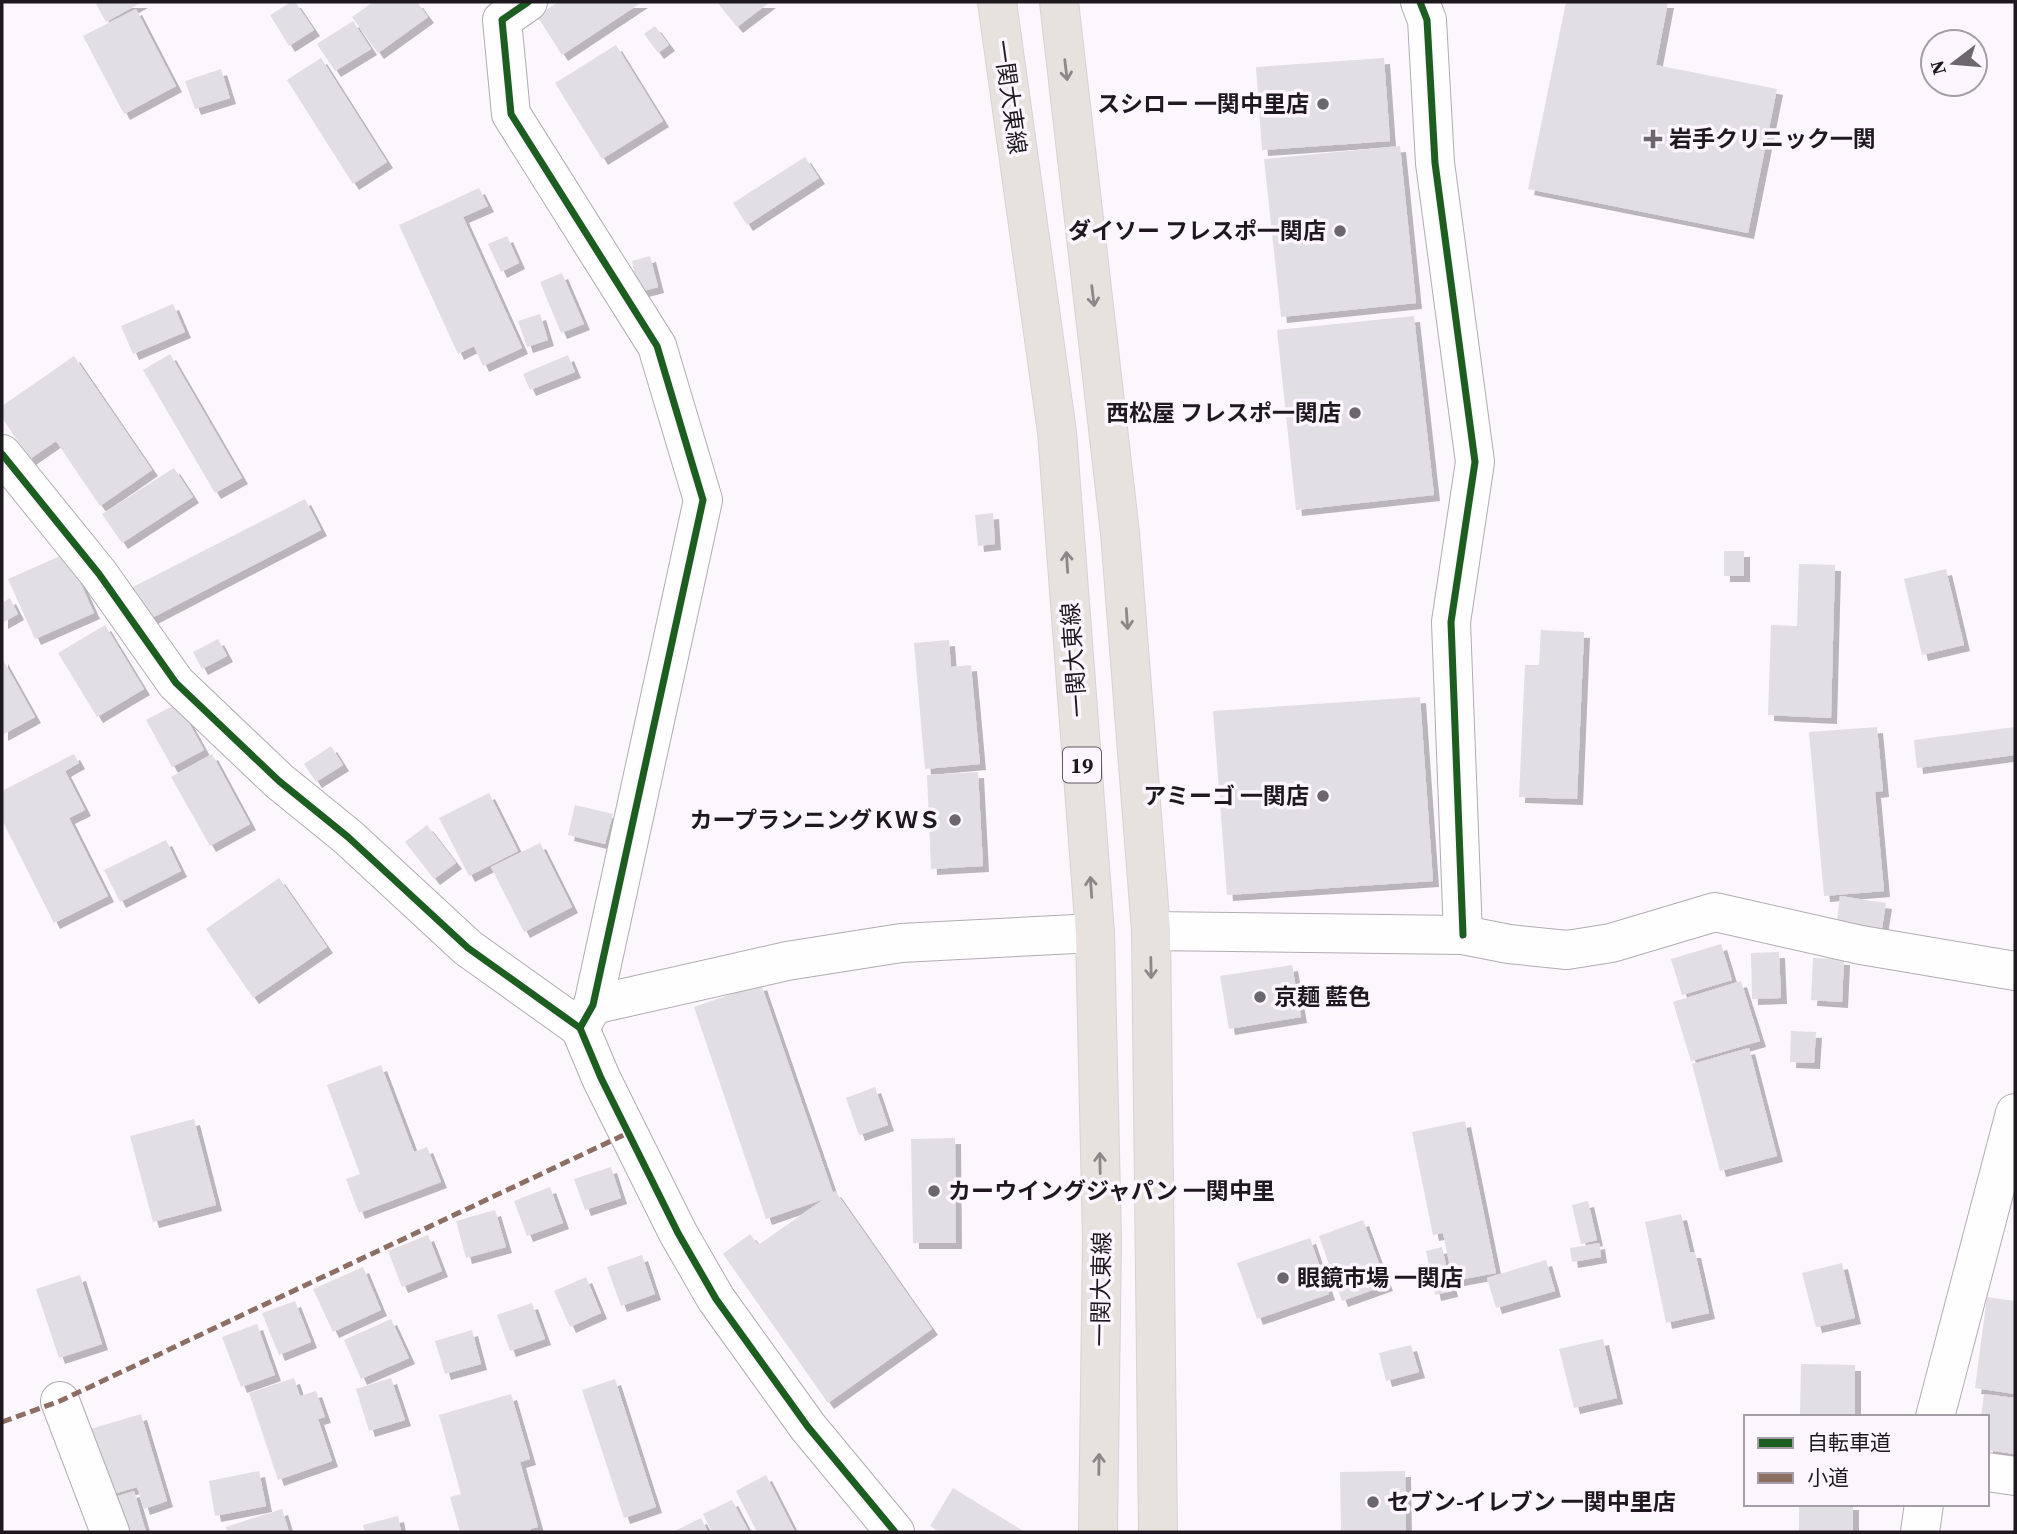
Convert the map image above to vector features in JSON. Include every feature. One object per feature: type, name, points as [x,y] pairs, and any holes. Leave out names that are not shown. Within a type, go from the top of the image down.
[{"type":"main road","name":"一関大東線","points":[[997,2],[1057,432],[1095,933],[1102,1240],[1098,1532]]},
{"type":"main road","points":[[1059,2],[1120,533],[1151,930],[1158,1532]]},
{"type":"street","points":[[528,2],[502,20],[511,114],[656,346],[704,500],[587,1017],[601,1078],[678,1233],[716,1299],[808,1427],[895,1532]]},
{"type":"street","points":[[1420,2],[1427,20],[1435,163],[1475,462],[1451,622],[1463,935]]},
{"type":"street","points":[[2,454],[99,574],[176,683],[279,781],[348,837],[468,948],[587,1017],[788,961],[901,943],[1095,933]]},
{"type":"street","points":[[1151,930],[1463,935],[1509,944],[1567,950],[1611,943],[1714,912],[1861,945],[2015,971]]},
{"type":"street","points":[[1936,1415],[2015,1113]]},
{"type":"street","points":[[60,1401],[110,1532]]},
{"type":"street","points":[[1989,1472],[2015,1476]]},
{"type":"street","points":[[1920,1532],[1924,1506]]},
{"type":"building","points":[[95,2],[142,2],[106,22]]},
{"type":"building","points":[[295,2],[314,30],[289,46],[270,15]]},
{"type":"building","points":[[373,2],[417,2],[428,17],[378,53],[352,17]]},
{"type":"building","points":[[558,2],[642,2],[562,55],[537,16]]},
{"type":"building","points":[[717,2],[770,2],[737,27]]},
{"type":"building","name":"岩手クリニック一関","points":[[1566,2],[1668,2],[1656,65],[1777,89],[1748,233],[1528,189]]},
{"type":"building","points":[[136,9],[176,86],[124,114],[83,36]]},
{"type":"building","points":[[353,21],[371,49],[335,71],[317,44]]},
{"type":"building","points":[[655,26],[669,45],[658,53],[644,34]]},
{"type":"building","points":[[616,45],[663,121],[602,159],[555,83]]},
{"type":"building","points":[[321,58],[387,162],[353,184],[287,80]]},
{"type":"building","name":"スシロー 一関中里店","points":[[1384,58],[1390,141],[1262,150],[1256,67]]},
{"type":"building","points":[[221,69],[230,98],[195,109],[185,81]]},
{"type":"building","name":"ダイソー フレスポ一関店","points":[[1400,146],[1416,303],[1281,317],[1264,159]]},
{"type":"building","points":[[805,157],[819,178],[747,225],[733,203]]},
{"type":"building","points":[[479,188],[488,206],[463,217],[522,348],[483,366],[474,346],[458,354],[399,225]]},
{"type":"building","points":[[507,236],[519,263],[501,272],[488,244]]},
{"type":"building","points":[[650,256],[658,287],[639,292],[632,261]]},
{"type":"building","points":[[562,273],[584,324],[561,333],[540,282]]},
{"type":"building","points":[[173,304],[185,332],[133,354],[121,326]]},
{"type":"building","points":[[540,314],[548,340],[527,347],[518,321]]},
{"type":"building","name":"西松屋 フレスポ一関店","points":[[1414,316],[1434,495],[1296,510],[1277,330]]},
{"type":"building","points":[[170,354],[242,478],[215,493],[143,370]]},
{"type":"building","points":[[568,355],[575,372],[530,390],[523,374]]},
{"type":"building","points":[[74,356],[152,470],[100,506],[56,441],[30,459],[2,418],[2,406]]},
{"type":"building","points":[[174,468],[193,497],[122,543],[102,514]]},
{"type":"building","points":[[305,499],[321,530],[148,620],[131,588]]},
{"type":"building","points":[[993,513],[995,544],[978,546],[975,515]]},
{"type":"building","points":[[1724,551],[1744,551],[1744,576],[1724,576]]},
{"type":"building","points":[[67,553],[94,613],[35,639],[8,579]]},
{"type":"building","points":[[1799,564],[1835,565],[1831,718],[1768,715],[1771,625],[1797,626]]},
{"type":"building","points":[[1946,569],[1964,645],[1922,655],[1904,579]]},
{"type":"building","points":[[10,598],[18,614],[2,623],[2,603]]},
{"type":"building","points":[[105,625],[144,689],[97,717],[58,653]]},
{"type":"building","points":[[1541,630],[1584,632],[1577,799],[1519,797],[1525,665],[1539,665]]},
{"type":"building","points":[[218,639],[227,656],[202,669],[193,652]]},
{"type":"building","points":[[949,640],[951,667],[971,665],[980,764],[925,769],[914,643]]},
{"type":"building","points":[[2,658],[35,717],[2,735]]},
{"type":"building","name":"アミーゴ 一関店","points":[[1420,697],[1433,881],[1227,895],[1213,711]]},
{"type":"building","points":[[178,703],[204,750],[172,767],[146,720]]},
{"type":"building","points":[[1877,727],[1883,791],[1875,792],[1884,891],[1824,896],[1809,732]]},
{"type":"building","points":[[2015,727],[2015,755],[1917,768],[1914,740]]},
{"type":"building","points":[[331,746],[343,765],[316,782],[304,764]]},
{"type":"building","points":[[74,754],[79,763],[65,771],[85,810],[69,818],[108,896],[54,923],[2,820],[2,791]]},
{"type":"building","points":[[212,754],[250,824],[210,846],[171,777]]},
{"type":"building","name":"カープランニングＫＷＳ","points":[[978,772],[983,866],[931,869],[927,775]]},
{"type":"building","points":[[489,793],[518,851],[469,876],[439,818]]},
{"type":"building","points":[[575,805],[613,814],[605,844],[568,835]]},
{"type":"building","points":[[427,825],[456,863],[434,879],[405,842]]},
{"type":"building","points":[[166,840],[181,871],[120,902],[104,870]]},
{"type":"building","points":[[540,843],[572,907],[524,932],[491,867]]},
{"type":"building","points":[[279,878],[327,947],[253,998],[206,929]]},
{"type":"building","points":[[1840,896],[1886,903],[1881,934],[1836,928]]},
{"type":"building","points":[[1721,944],[1732,980],[1682,995],[1671,959]]},
{"type":"building","points":[[1779,952],[1781,998],[1752,999],[1751,953]]},
{"type":"building","points":[[1813,958],[1844,959],[1842,1002],[1811,1000]]},
{"type":"building","points":[[1292,965],[1301,1017],[1229,1029],[1220,976]]},
{"type":"building","points":[[1741,981],[1760,1041],[1691,1061],[1673,1002]]},
{"type":"building","points":[[761,984],[833,1193],[835,1191],[932,1329],[828,1403],[723,1254],[750,1234],[758,1245],[824,1199],[766,1219],[694,1007]]},
{"type":"building","points":[[1791,1031],[1816,1032],[1814,1063],[1790,1062]]},
{"type":"building","points":[[1749,1048],[1777,1156],[1720,1171],[1692,1064]]},
{"type":"building","points":[[381,1065],[414,1152],[427,1147],[441,1182],[359,1213],[346,1179],[360,1174],[327,1085]]},
{"type":"building","points":[[875,1087],[888,1125],[859,1135],[846,1098]]},
{"type":"building","points":[[194,1119],[216,1205],[153,1222],[130,1136]]},
{"type":"building","points":[[1465,1121],[1496,1273],[1453,1281],[1443,1233],[1433,1235],[1412,1132]]},
{"type":"building","name":"カーウイングジャパン 一関中里","points":[[955,1138],[956,1243],[913,1243],[911,1139]]},
{"type":"building","points":[[611,1167],[621,1198],[585,1210],[574,1179]]},
{"type":"building","points":[[550,1187],[563,1223],[527,1236],[514,1201]]},
{"type":"building","points":[[1588,1201],[1597,1240],[1581,1244],[1572,1205]]},
{"type":"building","points":[[495,1210],[506,1247],[466,1258],[456,1221]]},
{"type":"building","points":[[1681,1214],[1690,1252],[1695,1252],[1709,1313],[1666,1323],[1645,1222]]},
{"type":"building","points":[[1363,1220],[1387,1285],[1342,1301],[1319,1236]]},
{"type":"building","points":[[428,1235],[442,1271],[402,1287],[388,1251]]},
{"type":"building","name":"眼鏡市場 一関店","points":[[1310,1238],[1329,1294],[1257,1319],[1237,1263]]},
{"type":"building","points":[[1599,1243],[1601,1257],[1572,1262],[1570,1248]]},
{"type":"building","points":[[1442,1247],[1452,1291],[1435,1295],[1426,1251]]},
{"type":"building","points":[[642,1255],[655,1294],[621,1306],[607,1267]]},
{"type":"building","points":[[1546,1260],[1555,1291],[1496,1308],[1487,1278]]},
{"type":"building","points":[[1842,1263],[1855,1318],[1816,1327],[1802,1273]]},
{"type":"building","points":[[363,1267],[381,1310],[333,1332],[313,1289]]},
{"type":"building","points":[[80,1275],[102,1344],[59,1358],[36,1289]]},
{"type":"building","points":[[586,1277],[601,1313],[570,1327],[554,1291]]},
{"type":"building","points":[[1987,1297],[2015,1301],[2015,1394],[1975,1388]]},
{"type":"building","points":[[295,1301],[311,1342],[279,1355],[262,1313]]},
{"type":"building","points":[[532,1303],[545,1339],[510,1351],[497,1315]]},
{"type":"building","points":[[391,1319],[409,1358],[361,1379],[344,1340]]},
{"type":"building","points":[[257,1324],[275,1375],[241,1387],[222,1337]]},
{"type":"building","points":[[472,1330],[481,1364],[445,1374],[435,1341]]},
{"type":"building","points":[[1603,1339],[1617,1398],[1574,1408],[1559,1349]]},
{"type":"building","points":[[1411,1345],[1419,1372],[1386,1381],[1379,1353]]},
{"type":"building","points":[[1801,1364],[1855,1365],[1855,1415],[1800,1415]]},
{"type":"building","points":[[294,1378],[300,1396],[316,1391],[325,1417],[318,1419],[332,1461],[278,1480],[249,1393]]},
{"type":"building","points":[[391,1378],[405,1420],[369,1431],[356,1389]]},
{"type":"building","points":[[615,1379],[656,1507],[624,1518],[582,1390]]},
{"type":"building","points":[[511,1394],[530,1459],[520,1462],[538,1527],[530,1529],[531,1532],[460,1532],[450,1497],[461,1494],[439,1415]]},
{"type":"building","points":[[1984,1394],[2015,1398],[2015,1454],[1989,1450],[1989,1415],[1981,1415]]},
{"type":"building","points":[[141,1414],[167,1501],[144,1509],[137,1487],[107,1496],[87,1430]]},
{"type":"building","points":[[259,1471],[266,1506],[215,1516],[209,1481]]},
{"type":"building","name":"セブン-イレブン 一関中里店","points":[[1405,1471],[1406,1532],[1341,1532],[1340,1472]]},
{"type":"building","points":[[766,1475],[795,1532],[757,1532],[736,1491]]},
{"type":"building","points":[[953,1488],[1025,1532],[940,1532],[930,1526]]},
{"type":"building","points":[[134,1491],[146,1532],[123,1532],[112,1498]]},
{"type":"building","points":[[732,1500],[749,1532],[712,1532],[703,1514]]},
{"type":"building","points":[[1799,1506],[1853,1506],[1853,1532],[1799,1532]]},
{"type":"building","points":[[282,1509],[289,1532],[227,1532],[226,1527]]},
{"type":"building","points":[[398,1516],[401,1532],[365,1532],[363,1525]]},
{"type":"building","points":[[701,1518],[708,1532],[673,1532]]},
{"type":"marked path","points":[[2,1422],[60,1401],[630,1132]]},
{"type":"cycle path","points":[[528,2],[502,20],[511,114],[657,346],[703,500],[593,1005],[580,1028]]},
{"type":"cycle path","points":[[1420,2],[1427,20],[1435,163],[1475,462],[1451,622],[1463,935]]},
{"type":"cycle path","points":[[2,454],[99,574],[176,683],[279,781],[348,837],[468,948],[580,1028],[601,1078],[678,1233],[716,1299],[808,1427],[895,1532]]},
{"type":"place","name":"スシロー 一関中里店","points":[[1323,104]]},
{"type":"place","name":"岩手クリニック一関","points":[[1653,139]]},
{"type":"place","name":"ダイソー フレスポ一関店","points":[[1340,231]]},
{"type":"place","name":"西松屋 フレスポ一関店","points":[[1355,413]]},
{"type":"place","name":"アミーゴ 一関店","points":[[1323,796]]},
{"type":"place","name":"カープランニングＫＷＳ","points":[[955,820]]},
{"type":"place","name":"京麺 藍色","points":[[1260,997]]},
{"type":"place","name":"カーウイングジャパン 一関中里","points":[[934,1191]]},
{"type":"place","name":"眼鏡市場 一関店","points":[[1283,1278]]},
{"type":"place","name":"セブン-イレブン 一関中里店","points":[[1373,1502]]}]
